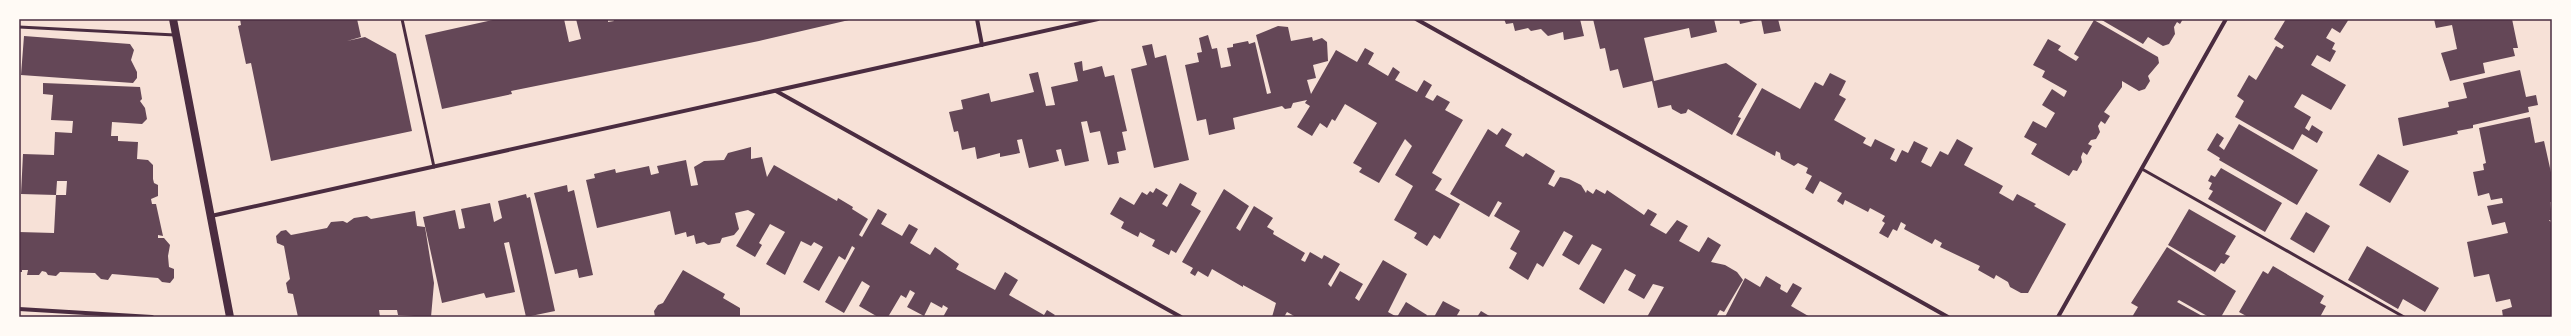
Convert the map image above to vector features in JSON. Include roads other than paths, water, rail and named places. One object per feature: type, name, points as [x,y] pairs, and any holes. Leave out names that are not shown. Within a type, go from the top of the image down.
[{"type":"main road","points":[[173,19],[230,317]]},
{"type":"street","points":[[976,19],[982,45]]},
{"type":"street","points":[[211,216],[1098,19]]},
{"type":"street","points":[[1416,19],[1948,317]]},
{"type":"street","points":[[2058,317],[2226,19]]},
{"type":"street","points":[[775,91],[1181,317]]},
{"type":"street","points":[[19,309],[152,317]]},
{"type":"lane","points":[[402,19],[434,167]]},
{"type":"lane","points":[[19,27],[176,35]]},
{"type":"lane","points":[[2142,169],[2404,317]]}]
